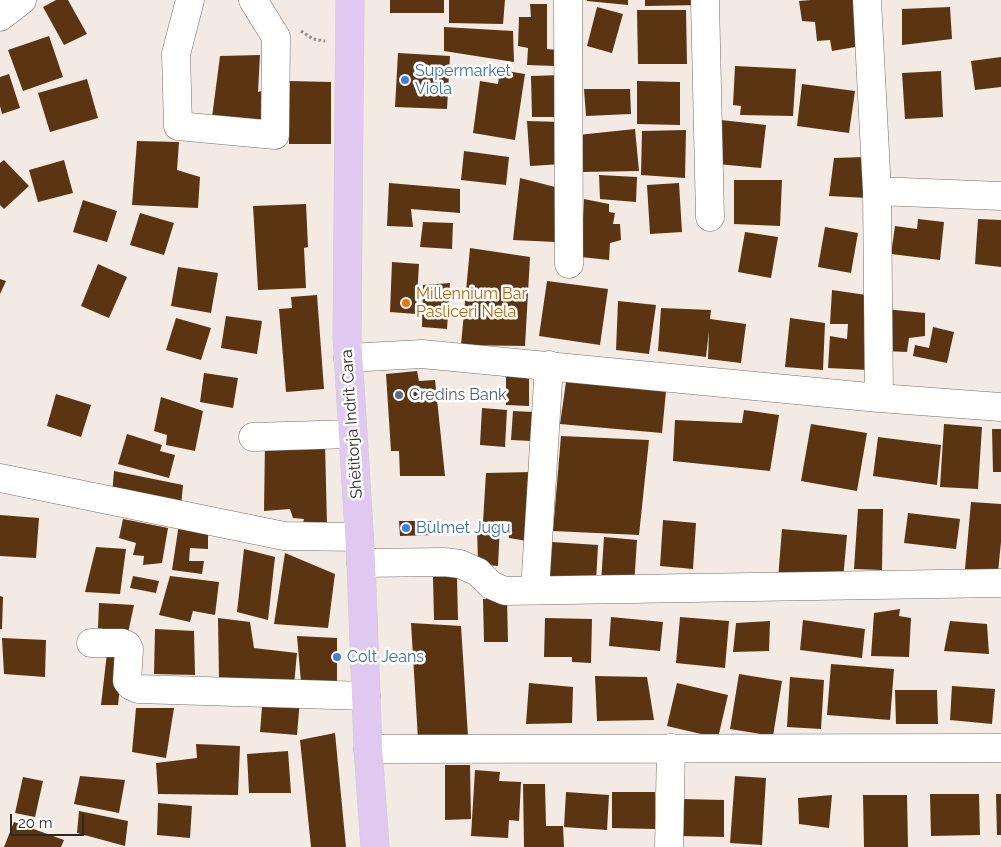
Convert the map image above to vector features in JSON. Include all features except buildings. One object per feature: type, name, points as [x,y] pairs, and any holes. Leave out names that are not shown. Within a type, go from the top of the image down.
[{"type":"main road","name":"Shëtitorja Indrit Cara","points":[[350,0],[347,327],[360,550],[368,749],[375,847]]},
{"type":"street","points":[[0,17],[22,0]]},
{"type":"street","points":[[190,0],[176,54],[178,126],[275,135],[276,37],[253,0]]},
{"type":"street","points":[[568,0],[570,264]]},
{"type":"street","points":[[705,0],[710,217]]},
{"type":"street","points":[[867,0],[877,191],[879,398]]},
{"type":"street","points":[[877,191],[1001,196]]},
{"type":"street","points":[[348,358],[422,354],[879,398],[1001,407]]},
{"type":"street","points":[[535,590],[549,365]]},
{"type":"street","points":[[253,438],[352,434]]},
{"type":"street","points":[[0,478],[284,536],[360,550],[460,564],[478,572],[491,585],[505,590],[1001,583]]},
{"type":"street","points":[[91,644],[127,645],[129,649],[127,681],[131,686],[138,689],[366,696]]},
{"type":"street","points":[[669,847],[671,748]]},
{"type":"street","points":[[368,749],[1001,748]]},
{"type":"place","name":"Supermarket Viola","points":[[405,80]]},
{"type":"place","name":"Millennium Bar Pasliceri Nela","points":[[406,303]]},
{"type":"place","name":"Credins Bank","points":[[399,395]]},
{"type":"place","name":"Bulmet Jugu","points":[[406,528]]},
{"type":"place","name":"Colt Jeans","points":[[337,657]]}]
